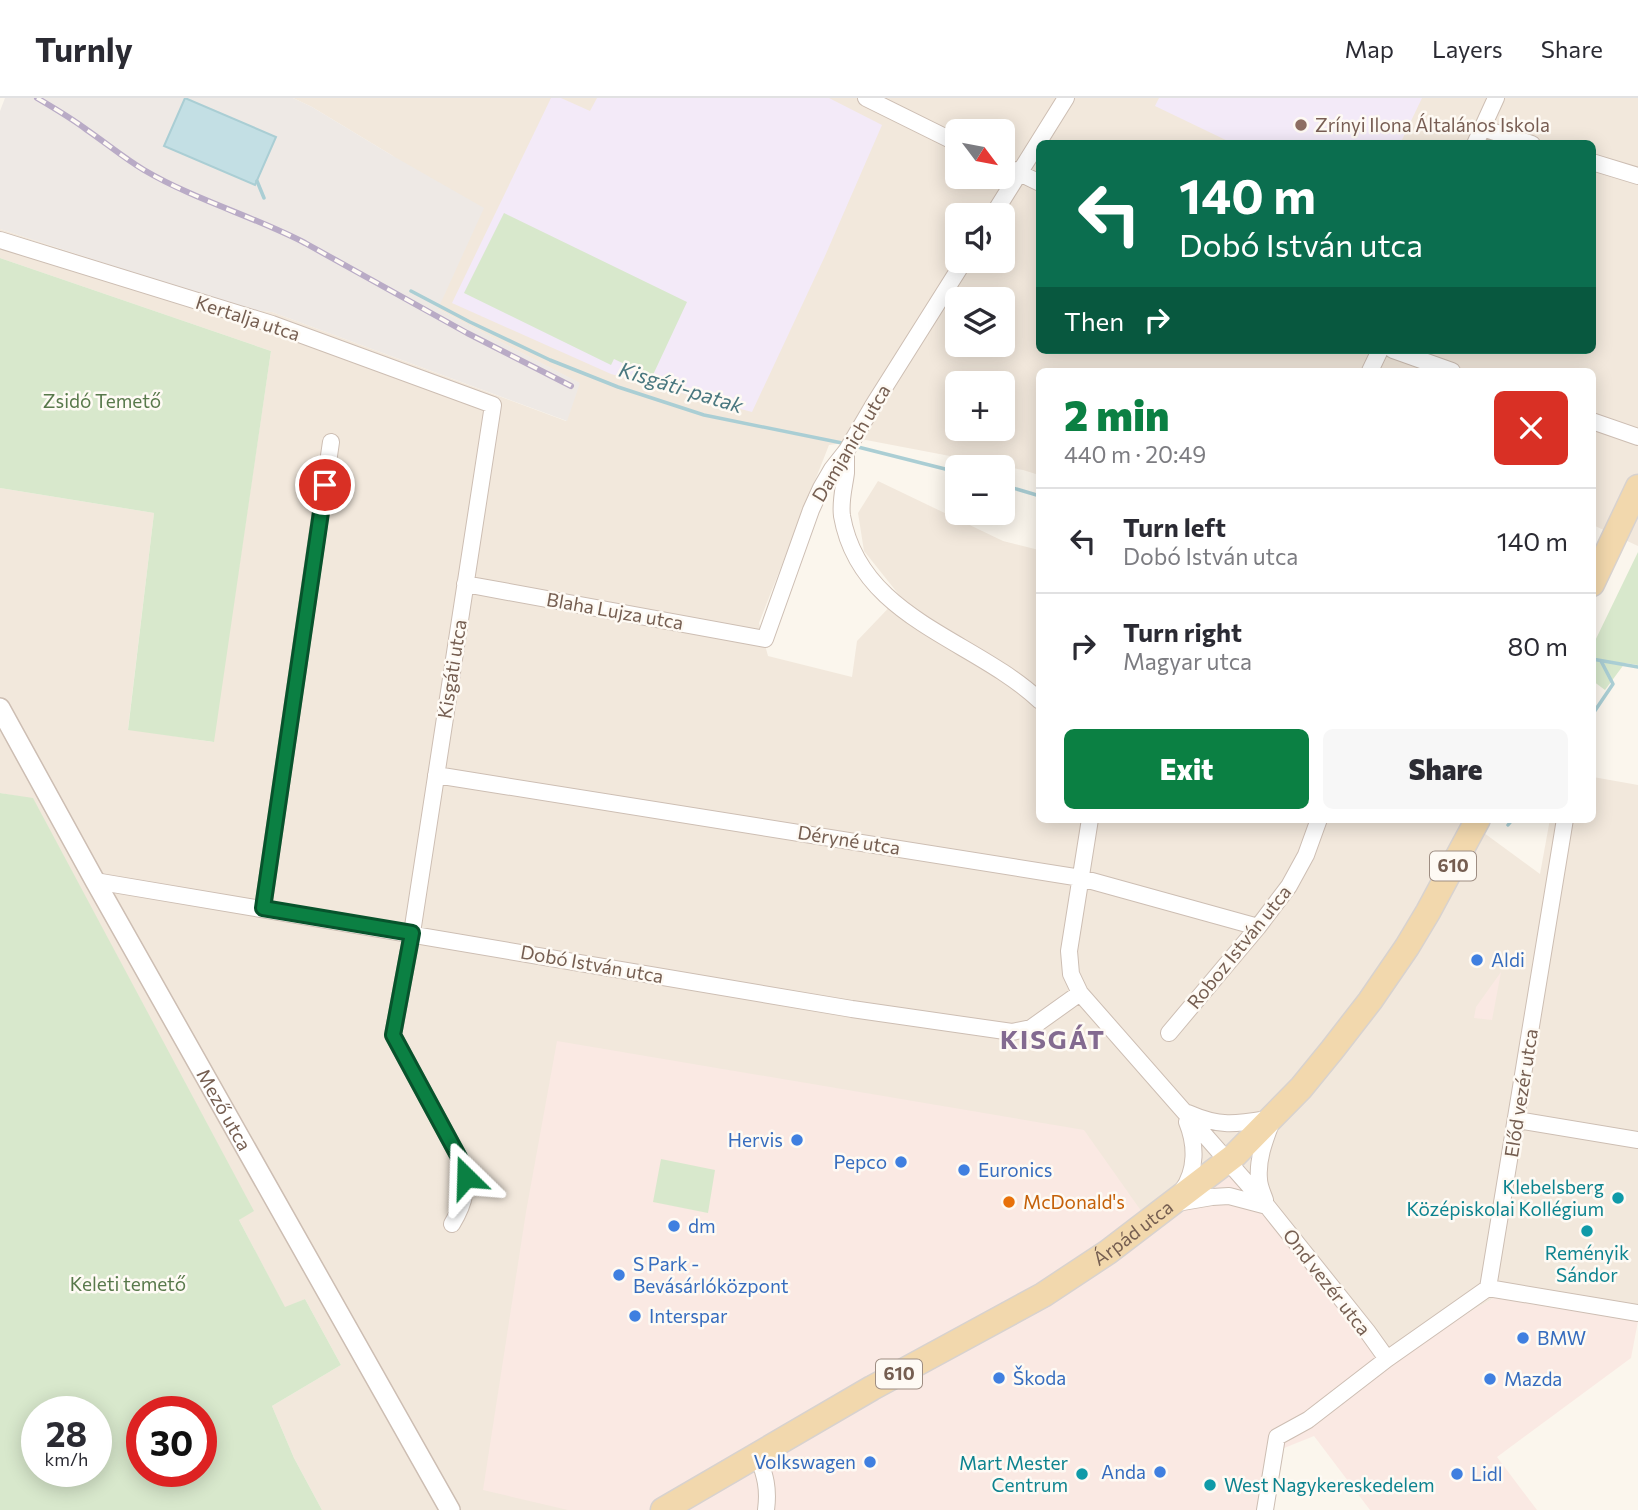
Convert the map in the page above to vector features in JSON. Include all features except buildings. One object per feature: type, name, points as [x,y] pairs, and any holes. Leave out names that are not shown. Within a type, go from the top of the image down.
[{"type":"main road","points":[[1596,576],[1638,487]]},
{"type":"main road","name":"Árpád utca","points":[[663,1510],[872,1388],[1042,1295],[1108,1252],[1227,1161],[1273,1118],[1332,1050],[1378,990],[1428,912],[1476,823]]},
{"type":"street","points":[[866,98],[945,137]]},
{"type":"street","points":[[1040,140],[1066,98]]},
{"type":"street","points":[[1496,98],[1479,136],[1506,140]]},
{"type":"street","points":[[1000,203],[1036,146]]},
{"type":"street","points":[[1596,163],[1638,176]]},
{"type":"street","points":[[1015,171],[1036,181]]},
{"type":"street","name":"Kertalja utca","points":[[0,240],[272,324],[493,405]]},
{"type":"street","name":"Damjanich utca","points":[[765,639],[821,488],[956,273]]},
{"type":"street","points":[[1404,354],[1444,368]]},
{"type":"street","name":"Kisgáti utca","points":[[452,1224],[466,1194],[466,1177],[461,1161],[393,1035],[412,933],[493,405]]},
{"type":"street","points":[[1596,422],[1638,437]]},
{"type":"street","points":[[263,908],[331,442]]},
{"type":"street","points":[[849,447],[842,514],[857,560],[870,580],[913,617],[1019,684],[1036,698]]},
{"type":"street","points":[[811,510],[842,514]]},
{"type":"street","name":"Blaha Lujza utca","points":[[465,584],[765,639]]},
{"type":"street","name":"Mező utca","points":[[0,708],[94,881],[450,1510]]},
{"type":"street","name":"Déryné utca","points":[[436,775],[1080,878],[1258,927]]},
{"type":"street","points":[[1080,993],[1072,974],[1069,951],[1089,823]]},
{"type":"street","name":"Roboz István utca","points":[[1169,1033],[1289,886],[1306,855],[1318,823]]},
{"type":"street","name":"Előd vezér utca","points":[[1488,1288],[1564,823]]},
{"type":"street","name":"Dobó István utca","points":[[94,881],[852,1009],[1013,1032],[1031,1028],[1080,993]]},
{"type":"street","name":"Ond vezér utca","points":[[1080,993],[1267,1206],[1387,1359]]},
{"type":"street","points":[[1182,1110],[1204,1120],[1225,1124],[1273,1118]]},
{"type":"street","points":[[1173,1204],[1189,1181],[1194,1153],[1193,1138],[1182,1110]]},
{"type":"street","name":"Ond vezér utca","points":[[1267,1206],[1259,1180],[1259,1168],[1262,1149],[1273,1118]]},
{"type":"street","points":[[1517,1120],[1638,1140]]},
{"type":"street","points":[[1173,1204],[1229,1196],[1267,1206]]},
{"type":"street","points":[[1265,1510],[1277,1437],[1308,1420],[1387,1359],[1488,1288],[1638,1312]]},
{"type":"street","points":[[758,1455],[769,1493],[766,1510]]},
{"type":"shaded area","points":[[5,98],[293,98],[312,107],[484,208],[438,309],[580,383],[567,421],[272,312],[245,309],[0,229],[0,111]]},
{"type":"shaded area","points":[[293,98],[1638,98],[1638,546],[1596,526],[1596,368],[1036,368],[1036,474],[1015,468],[1015,455],[945,455],[866,440],[829,445],[759,623],[768,656],[852,677],[857,641],[900,596],[864,551],[858,513],[878,481],[945,513],[945,525],[970,525],[1003,541],[1036,549],[1036,823],[1470,823],[1540,874],[1549,823],[1596,823],[1596,778],[1638,785],[1638,1321],[1494,1298],[1387,1359],[662,1510],[322,1510],[294,1458],[272,1406],[341,1365],[305,1299],[285,1308],[239,1220],[253,1210],[33,799],[0,793],[0,488],[154,513],[128,729],[213,742],[271,351],[0,258],[0,229],[245,309],[272,312],[566,421],[579,383],[438,309],[393,156]]},
{"type":"shaded area","points":[[551,98],[561,98],[590,111],[597,98],[829,98],[882,125],[825,256],[752,412],[611,374],[452,303]]},
{"type":"shaded area","name":"Zrínyi Ilona Általános Iskola","points":[[1159,98],[1422,98],[1402,140],[1226,140],[1155,106]]},
{"type":"shaded area","points":[[1501,972],[1492,1020],[1474,1018],[1476,1007]]},
{"type":"shaded area","points":[[557,1041],[1084,1130],[1149,1222],[1042,1295],[774,1449],[1043,1300],[1137,1235],[1228,1163],[1267,1206],[1387,1359],[1494,1298],[1638,1321],[1631,1358],[1497,1457],[1537,1510],[1370,1510],[1314,1436],[1274,1452],[1265,1510],[568,1510],[483,1490],[526,1212]]},
{"type":"green space","points":[[504,213],[687,302],[652,377],[614,359],[611,365],[464,293]]},
{"type":"green space","name":"Zsidó Temető","points":[[0,258],[271,351],[214,742],[128,730],[154,513],[0,488]]},
{"type":"green space","points":[[1638,552],[1638,665],[1625,663],[1605,690],[1596,683],[1596,639]]},
{"type":"green space","name":"Keleti temető","points":[[0,793],[33,798],[254,1211],[239,1220],[285,1307],[305,1299],[341,1365],[272,1406],[294,1458],[322,1510],[0,1510]]},
{"type":"green space","points":[[661,1159],[715,1170],[708,1213],[653,1202]]},
{"type":"water","points":[[185,98],[276,137],[255,185],[164,146]]},
{"type":"waterway","points":[[257,181],[264,198]]},
{"type":"waterway","name":"Kisgáti-patak","points":[[411,291],[550,360],[618,387],[704,415],[847,444]]},
{"type":"waterway","name":"Kisgáti-patak","points":[[854,446],[945,469]]},
{"type":"waterway","name":"Kisgáti-patak","points":[[1015,489],[1036,495]]},
{"type":"waterway","name":"Kisgáti-patak","points":[[1596,660],[1638,667]]},
{"type":"waterway","points":[[1596,709],[1613,684],[1601,661]]},
{"type":"railway","points":[[37,98],[163,181],[305,243],[467,333],[571,386]]},
{"type":"place","name":"Zrínyi Ilona Általános Iskola","points":[[1301,125]]},
{"type":"place","name":"Aldi","points":[[1477,960]]},
{"type":"place","name":"Hervis","points":[[797,1140]]},
{"type":"place","name":"Pepco","points":[[901,1162]]},
{"type":"place","name":"Euronics","points":[[964,1170]]},
{"type":"place","name":"Klebelsberg Középiskolai Kollégium","points":[[1618,1198]]},
{"type":"place","name":"McDonald's","points":[[1009,1202]]},
{"type":"place","name":"dm","points":[[674,1226]]},
{"type":"place","name":"Reményik Sándor","points":[[1587,1231]]},
{"type":"place","name":"S Park - Bevásárlóközpont","points":[[619,1275]]},
{"type":"place","name":"Interspar","points":[[635,1316]]},
{"type":"place","name":"BMW","points":[[1523,1338]]},
{"type":"place","name":"Škoda","points":[[999,1378]]},
{"type":"place","name":"Mazda","points":[[1490,1379]]},
{"type":"place","name":"Volkswagen","points":[[870,1462]]},
{"type":"place","name":"Anda","points":[[1160,1472]]},
{"type":"place","name":"Mart Mester Centrum","points":[[1082,1474]]},
{"type":"place","name":"Lidl","points":[[1457,1474]]},
{"type":"place","name":"West Nagykereskedelem","points":[[1210,1485]]},
{"type":"district","name":"KISGÁT","points":[[1053,1040]]},
{"type":"route","points":[[325,485],[263,908],[412,933],[393,1035],[461,1161],[466,1177]]}]
